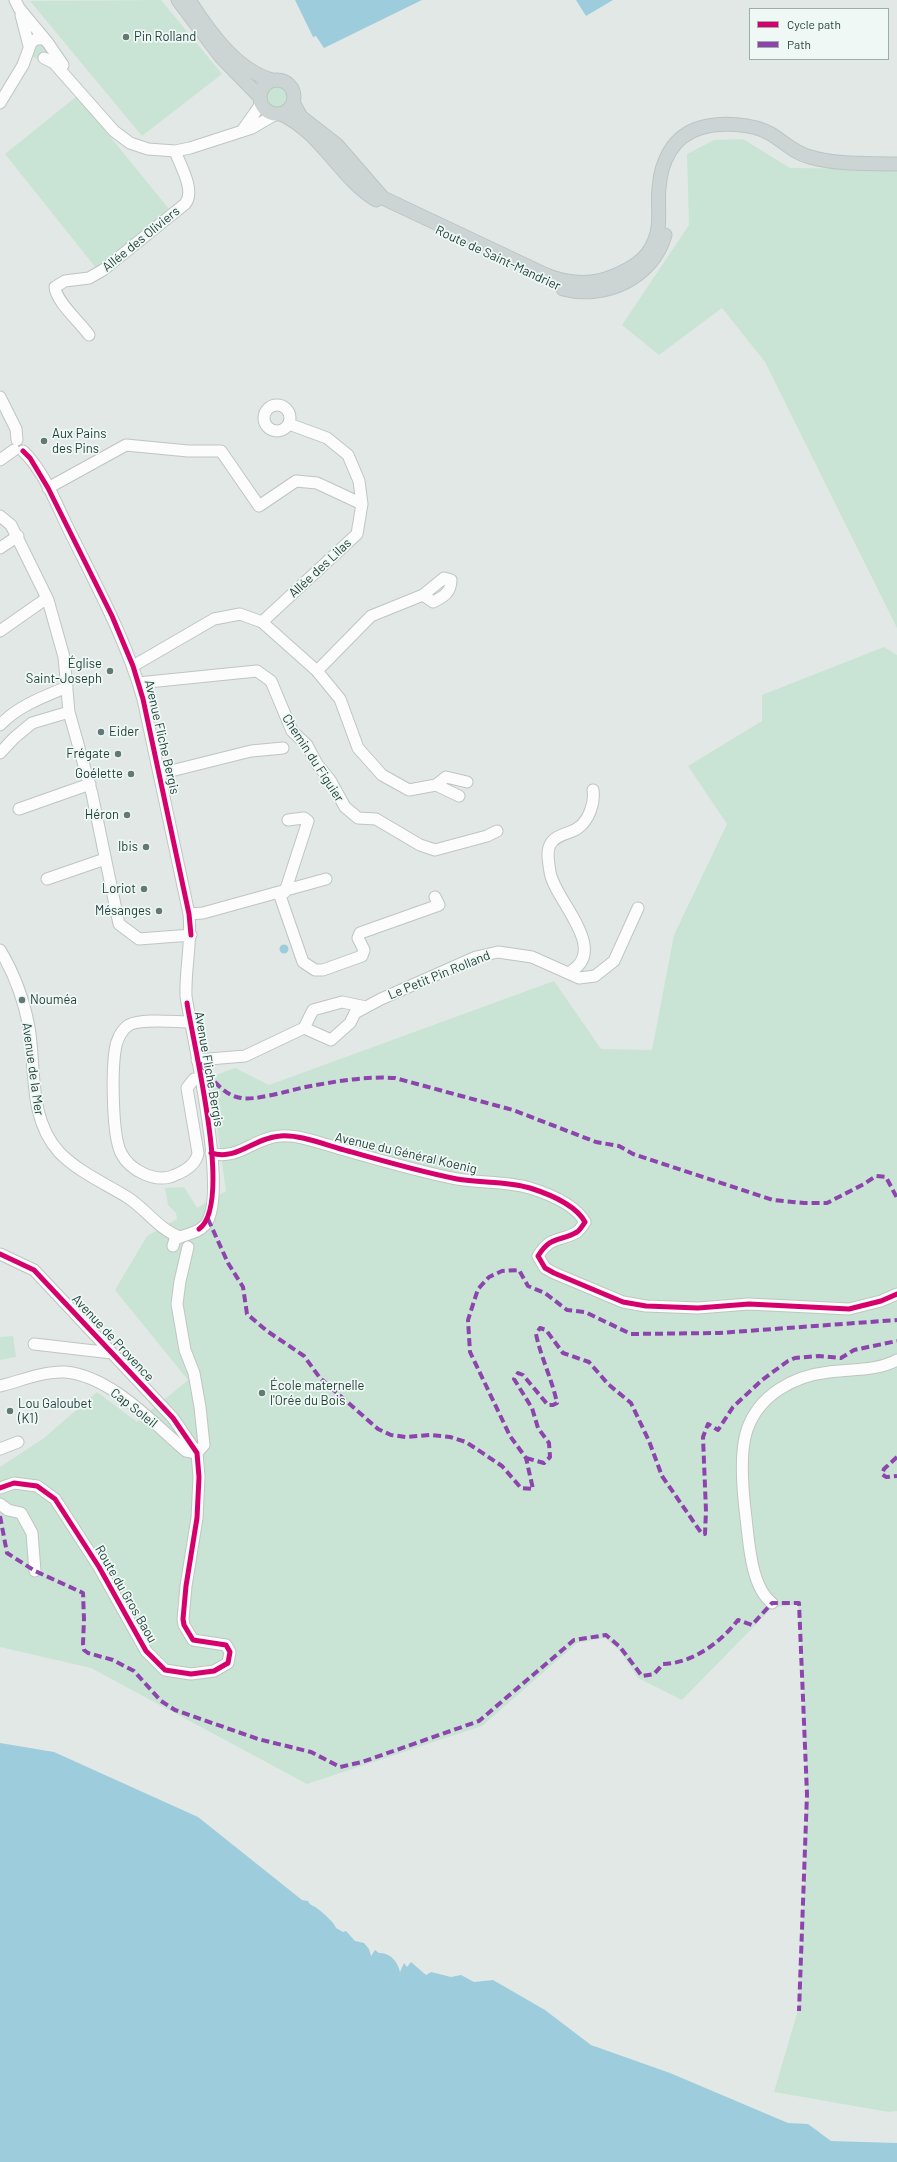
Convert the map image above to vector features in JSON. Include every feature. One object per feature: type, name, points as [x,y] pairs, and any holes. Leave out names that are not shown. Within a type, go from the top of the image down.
[{"type":"main road","points":[[178,0],[221,57],[260,100],[267,111],[278,114],[289,109],[293,102],[294,95],[290,86],[282,80],[272,80],[256,74],[237,59],[208,26],[189,0]]},
{"type":"main road","points":[[260,100],[263,86],[272,80]]},
{"type":"main road","name":"Route de Saint-Mandrier","points":[[293,102],[301,116],[337,145],[383,198],[546,275],[573,283],[584,283],[610,278],[634,266],[646,255],[654,242],[659,224],[659,187],[667,156],[679,138],[702,127],[721,126],[758,128],[770,134],[796,152],[810,158],[839,162],[897,164]]},
{"type":"main road","name":"Route de Saint-Mandrier","points":[[278,114],[295,122],[319,141],[356,184],[379,202],[551,285],[572,292],[595,292],[618,286],[646,269],[656,258],[666,234],[666,207],[663,172]]},
{"type":"street","points":[[17,4],[90,103]]},
{"type":"street","points":[[17,4],[32,56],[54,62],[114,131],[130,143],[148,149],[175,151],[220,139],[252,128],[278,114]]},
{"type":"street","points":[[0,103],[23,65],[33,40],[46,42]]},
{"type":"street","points":[[23,65],[41,59],[49,52],[46,42]]},
{"type":"street","points":[[242,131],[260,100]]},
{"type":"street","name":"Allée des Oliviers","points":[[90,335],[68,310],[56,292],[55,287],[65,281],[89,278],[103,270],[185,204],[188,198],[188,189],[175,151]]},
{"type":"street","name":"Avenue Fliche Bergis","points":[[0,397],[16,429],[18,447],[30,458],[48,488],[112,616],[133,666],[190,914],[191,934],[185,980],[190,1022],[208,1110],[212,1198],[208,1219],[199,1229],[181,1244]]},
{"type":"street","name":"Allée des Lilas","points":[[262,622],[357,534],[362,504],[359,481],[348,455],[327,438],[289,424]]},
{"type":"street","points":[[48,488],[126,445],[188,451],[221,452],[259,506],[296,481],[317,483],[362,504]]},
{"type":"street","points":[[0,460],[18,447]]},
{"type":"street","points":[[0,516],[11,525],[18,536],[47,598],[64,657],[69,712],[90,784],[119,924],[139,939],[191,934]]},
{"type":"street","points":[[0,548],[18,536]]},
{"type":"street","points":[[317,672],[371,616],[423,595]]},
{"type":"street","points":[[0,631],[47,598]]},
{"type":"street","points":[[133,666],[214,619],[240,614],[262,622],[317,672],[340,699],[358,748],[382,775],[409,790],[436,784],[446,777],[467,782]]},
{"type":"street","name":"Chemin du Figuier","points":[[138,683],[258,671],[271,681],[292,731],[307,745],[317,764],[330,780],[345,807],[358,818],[376,819],[420,846],[435,850],[487,836],[497,831]]},
{"type":"street","points":[[14,738],[0,726],[10,715],[30,703],[67,687]]},
{"type":"street","points":[[0,754],[14,738],[32,723],[69,712]]},
{"type":"street","points":[[159,774],[251,751],[283,748]]},
{"type":"street","points":[[19,809],[90,784]]},
{"type":"street","points":[[436,784],[459,796]]},
{"type":"street","points":[[568,973],[581,963],[584,956],[584,941],[572,914],[551,878],[549,846],[552,840],[578,828],[584,822],[592,806],[593,790]]},
{"type":"street","points":[[288,820],[304,818],[308,821],[282,892],[303,962],[315,970],[323,970],[362,956],[364,950],[358,938],[360,933],[439,905],[435,897]]},
{"type":"street","points":[[47,879],[105,859]]},
{"type":"street","points":[[190,914],[203,913],[326,879]]},
{"type":"street","name":"Le Petit Pin Rolland","points":[[304,1028],[331,1040],[350,1024],[355,1013],[366,1007],[476,957],[498,952],[532,957],[579,978],[595,976],[614,961],[638,908]]},
{"type":"street","name":"Avenue de la Mer","points":[[0,950],[22,1000],[32,1048],[37,1109],[49,1139],[58,1151],[70,1162],[145,1210],[181,1244]]},
{"type":"street","points":[[197,1060],[245,1056],[304,1028],[313,1010],[342,1002],[366,1007]]},
{"type":"street","points":[[190,1022],[141,1022],[130,1024],[118,1038],[114,1063],[114,1104],[118,1145],[121,1155],[130,1164],[150,1176],[168,1179],[182,1172],[194,1163],[198,1154],[187,1088],[194,1079],[202,1077]]},
{"type":"street","name":"Avenue du Général Koenig","points":[[211,1153],[226,1156],[237,1152],[254,1142],[280,1136],[312,1141],[457,1179],[527,1187],[548,1194],[581,1214],[585,1222],[577,1231],[555,1239],[544,1246],[538,1256],[545,1268],[623,1302],[698,1308],[749,1304],[849,1309],[881,1301],[897,1294]]},
{"type":"street","points":[[181,1244],[182,1272],[177,1304],[185,1350],[194,1373],[200,1407],[204,1445],[197,1453]]},
{"type":"street","name":"Avenue de Provence","points":[[0,1254],[34,1270],[173,1418],[197,1453]]},
{"type":"street","points":[[34,1344],[112,1353]]},
{"type":"street","points":[[772,1604],[765,1596],[756,1577],[749,1545],[745,1514],[744,1453],[747,1430],[753,1418],[772,1394],[794,1381],[818,1374],[884,1365],[897,1360]]},
{"type":"street","name":"Cap Soleil","points":[[0,1386],[53,1373],[66,1372],[95,1379],[125,1399],[186,1451],[197,1453]]},
{"type":"street","points":[[0,1449],[18,1442]]},
{"type":"street","name":"Route du Gros Baou","points":[[0,1488],[14,1483],[37,1486],[55,1499],[99,1567],[146,1651],[165,1670],[191,1674],[214,1671],[228,1663],[230,1652],[226,1645],[193,1640],[184,1625],[183,1619],[186,1586],[197,1518],[199,1477],[197,1453]]},
{"type":"street","points":[[0,1504],[8,1510],[21,1512],[32,1533],[35,1571]]},
{"type":"green space","name":"Pin Rolland","points":[[161,0],[222,74],[142,136],[30,1]]},
{"type":"green space","points":[[40,38],[49,53],[46,57],[39,59],[32,56],[29,46]]},
{"type":"green space","points":[[274,79],[280,79],[289,84],[293,90],[293,102],[289,108],[280,113],[274,113],[265,108],[260,99],[260,93],[265,84]]},
{"type":"green space","points":[[77,96],[169,209],[96,268],[5,154]]},
{"type":"green space","points":[[743,139],[790,168],[897,169],[897,628],[765,362],[722,308],[659,355],[622,325],[689,225],[687,154],[714,140]]},
{"type":"green space","points":[[884,647],[897,655],[897,2111],[889,2112],[774,2092],[798,2010],[807,1794],[802,1658],[798,1604],[772,1608],[682,1700],[638,1678],[619,1650],[605,1638],[577,1643],[482,1726],[307,1784],[91,1668],[0,1647],[0,1467],[44,1438],[97,1392],[137,1422],[188,1380],[115,1290],[147,1236],[177,1219],[176,1213],[168,1205],[165,1188],[184,1187],[197,1208],[226,1191],[210,1077],[235,1068],[269,1085],[554,981],[601,1049],[652,1050],[674,935],[727,824],[688,766],[762,721],[762,695]]},
{"type":"green space","points":[[13,1336],[16,1357],[0,1360],[0,1337]]},
{"type":"water","points":[[295,0],[422,0],[324,48],[316,36],[313,37]]},
{"type":"water","points":[[576,0],[613,0],[586,16]]},
{"type":"water","points":[[282,945],[286,945],[288,949],[286,953],[282,953],[280,951],[280,947]]},
{"type":"water","points":[[0,1743],[54,1752],[198,1817],[302,1900],[308,1901],[317,1908],[336,1928],[343,1932],[346,1931],[355,1941],[364,1943],[369,1949],[371,1956],[375,1950],[379,1953],[387,1954],[393,1958],[400,1972],[404,1963],[407,1967],[411,1962],[426,1975],[431,1972],[451,1977],[461,1975],[474,1982],[493,1980],[545,2010],[591,2045],[670,2073],[788,2123],[808,2124],[831,2141],[897,2143],[897,2162],[0,2162]]},
{"type":"marked path","points":[[200,1063],[218,1085],[228,1093],[246,1099],[348,1080],[395,1078],[513,1110],[596,1142],[619,1146],[633,1154],[773,1200],[804,1203],[827,1203],[864,1184],[876,1176],[886,1177],[897,1198]]},
{"type":"marked path","points":[[208,1219],[228,1263],[243,1287],[247,1314],[267,1331],[304,1356],[320,1378],[378,1429],[391,1435],[406,1437],[430,1435],[450,1437],[466,1442],[502,1466],[521,1488],[533,1489],[526,1458],[510,1436],[470,1352],[468,1320],[478,1289],[489,1277],[502,1271],[519,1270],[528,1286],[545,1293],[567,1310],[585,1312],[631,1334],[719,1333],[897,1320]]},
{"type":"marked path","points":[[526,1458],[544,1463],[550,1457],[549,1443],[538,1428],[532,1408],[514,1379],[518,1373],[523,1375],[548,1405],[557,1403],[536,1334],[540,1328],[546,1330],[563,1353],[589,1362],[608,1384],[631,1403],[649,1441],[662,1476],[702,1534],[705,1534],[706,1511],[703,1437],[708,1424],[718,1430],[733,1407],[762,1380],[788,1361],[795,1358],[819,1356],[841,1358],[854,1350],[897,1341]]},
{"type":"marked path","points":[[897,1457],[884,1469],[882,1474],[886,1477],[897,1476]]},
{"type":"marked path","points":[[0,1516],[7,1553],[35,1571],[83,1593],[83,1644],[84,1650],[88,1653],[113,1660],[134,1671],[161,1701],[175,1710],[258,1739],[311,1752],[340,1767],[362,1762],[479,1721],[574,1640],[606,1635],[620,1647],[642,1676],[654,1674],[663,1664],[674,1663],[695,1656],[714,1644],[738,1620],[752,1625],[772,1603],[799,1603],[807,1794],[799,2011]]},
{"type":"cycle path","points":[[23,451],[30,458],[48,488],[112,616],[133,666],[143,699],[189,914],[191,935]]},
{"type":"cycle path","points":[[187,1003],[203,1086],[212,1157],[213,1189],[209,1214],[199,1229]]},
{"type":"cycle path","points":[[211,1153],[221,1155],[229,1154],[238,1152],[270,1138],[288,1136],[314,1141],[443,1176],[457,1179],[513,1184],[537,1190],[561,1200],[575,1210],[585,1222],[577,1232],[556,1240],[543,1249],[538,1256],[545,1268],[623,1302],[646,1306],[698,1308],[749,1304],[849,1309],[881,1301],[897,1294]]},
{"type":"cycle path","points":[[0,1254],[34,1270],[173,1418],[197,1453],[199,1477],[197,1518],[186,1586],[183,1619],[184,1625],[193,1640],[226,1645],[230,1652],[228,1663],[214,1671],[191,1674],[165,1670],[146,1651],[99,1567],[55,1499],[37,1486],[14,1483],[0,1488]]},
{"type":"place","name":"Pin Rolland","points":[[126,37]]},
{"type":"place","name":"Aux Pains des Pins","points":[[44,441]]},
{"type":"place","name":"Église Saint-Joseph","points":[[110,671]]},
{"type":"place","name":"Eider","points":[[101,732]]},
{"type":"place","name":"Frégate","points":[[118,754]]},
{"type":"place","name":"Goélette","points":[[131,774]]},
{"type":"place","name":"Héron","points":[[127,815]]},
{"type":"place","name":"Ibis","points":[[146,847]]},
{"type":"place","name":"Loriot","points":[[144,889]]},
{"type":"place","name":"Mésanges","points":[[159,911]]},
{"type":"place","name":"Nouméa","points":[[22,1000]]},
{"type":"place","name":"École maternelle l'Orée du Bois","points":[[262,1393]]},
{"type":"place","name":"Lou Galoubet (K1)","points":[[10,1411]]}]
